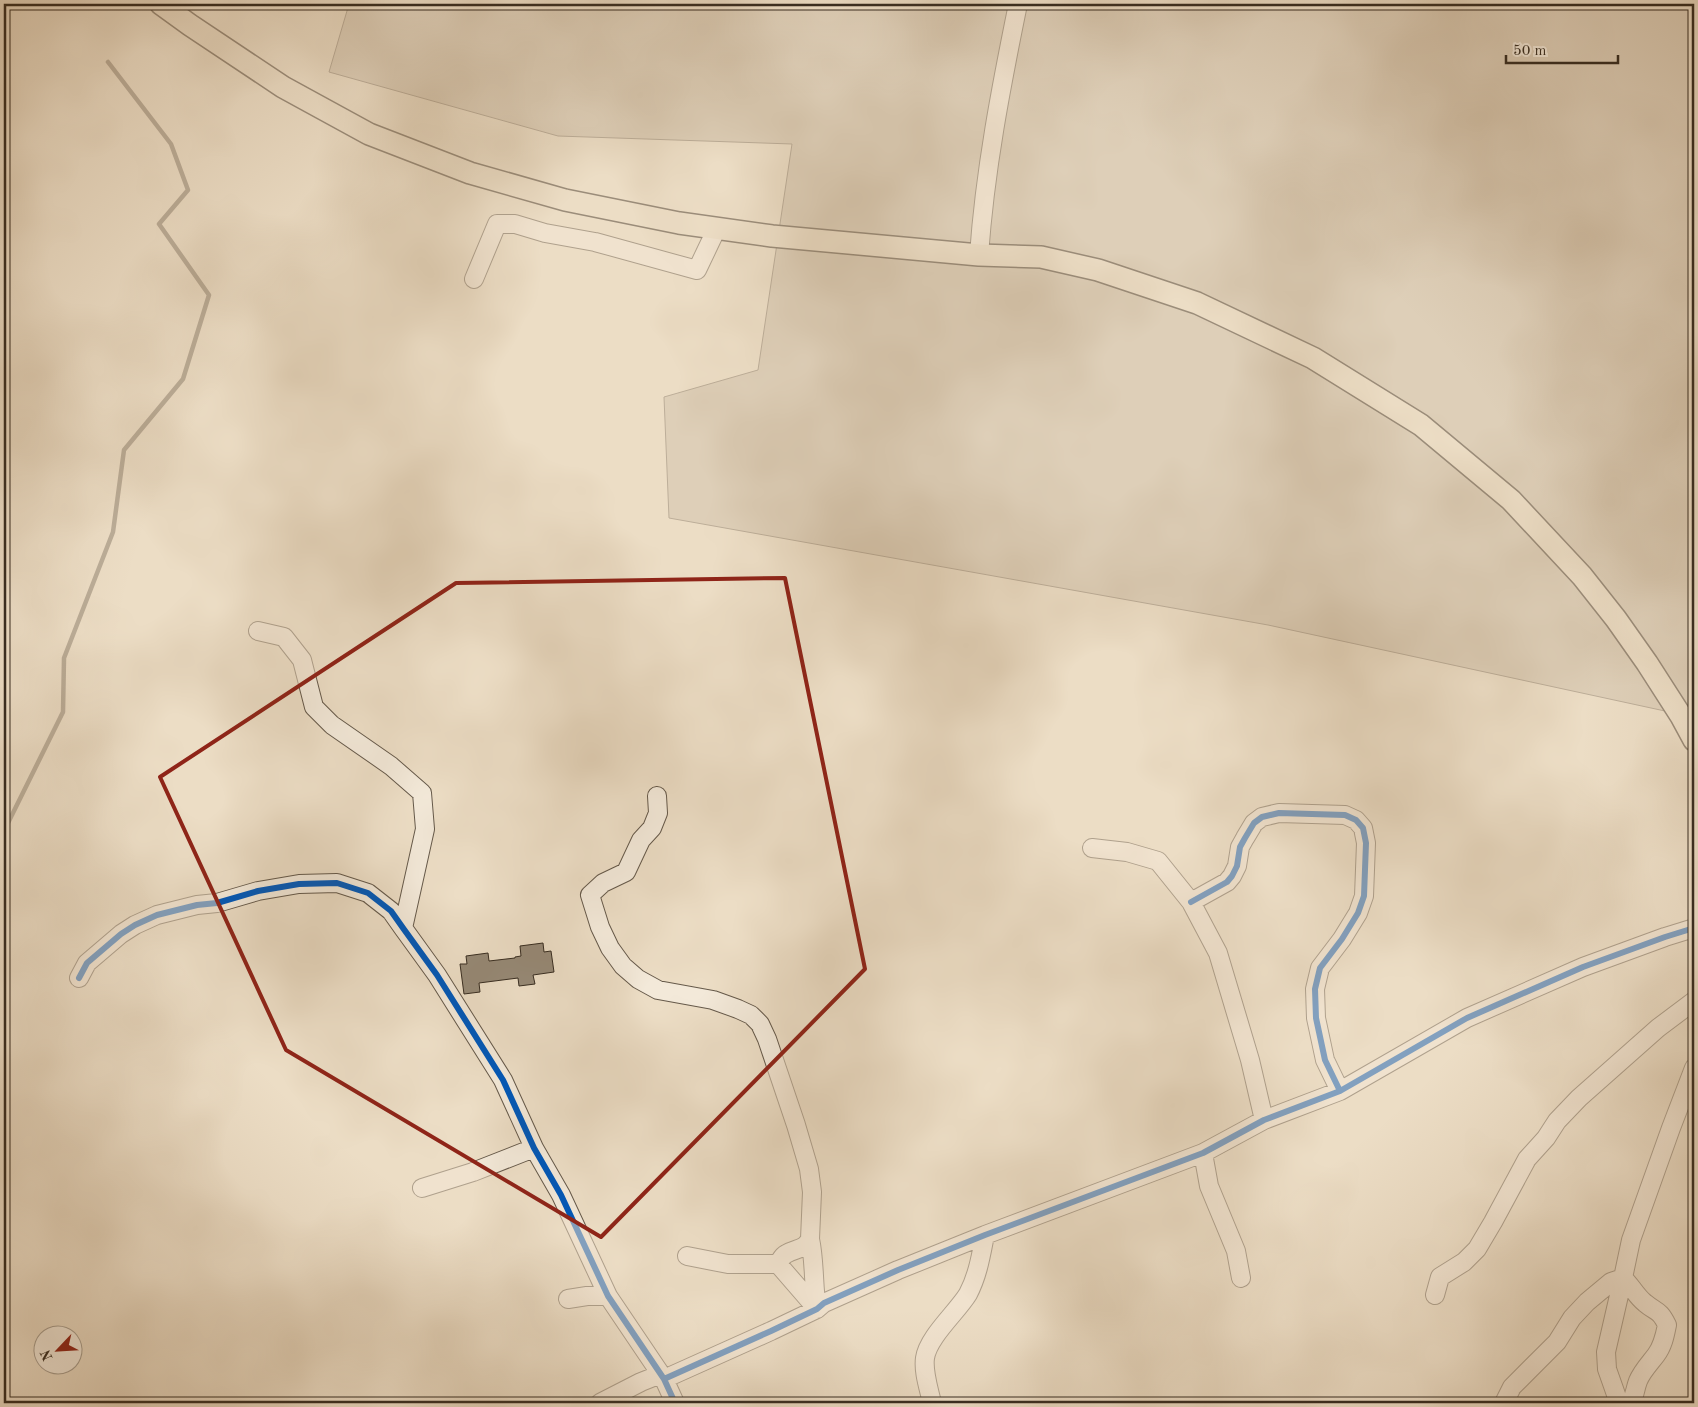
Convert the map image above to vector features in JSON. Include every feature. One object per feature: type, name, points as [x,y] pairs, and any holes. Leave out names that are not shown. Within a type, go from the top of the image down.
[{"type":"main road","points":[[161,4],[283,87],[369,134],[470,173],[564,200],[679,223],[772,236],[979,255],[1042,257],[1098,270],[1198,303],[1312,358],[1421,425],[1511,500],[1582,576],[1616,619],[1647,663],[1694,740]]},
{"type":"street","points":[[979,255],[983,204],[996,115],[1018,4]]},
{"type":"street","points":[[474,278],[497,224],[515,224],[545,233],[595,242],[698,270],[717,228]]},
{"type":"street","points":[[258,631],[284,636],[302,660],[314,707],[332,725],[391,766],[422,793],[424,829],[403,928]]},
{"type":"street","points":[[657,796],[658,813],[652,828],[640,840],[626,872],[602,883],[590,895],[600,927],[610,948],[623,966],[638,979],[658,990],[713,1000],[738,1009],[751,1015],[760,1024],[767,1039],[809,1168],[812,1192],[810,1239],[813,1254],[816,1309]]},
{"type":"street","points":[[1191,902],[1227,882],[1237,866],[1240,847],[1254,822],[1262,817],[1279,813],[1345,814],[1356,820],[1363,828],[1366,843],[1364,896],[1358,913],[1342,939],[1320,968],[1315,989],[1316,1018],[1325,1060],[1340,1091]]},
{"type":"street","points":[[1092,848],[1127,852],[1158,861],[1191,902],[1218,953],[1250,1060],[1264,1120]]},
{"type":"street","points":[[79,978],[87,963],[121,934],[157,915],[197,905],[217,903],[258,890],[299,884],[337,884],[368,894],[391,911],[437,975],[503,1080],[534,1148],[561,1195],[608,1296],[663,1376],[675,1403]]},
{"type":"street","points":[[600,1403],[641,1382],[663,1376],[816,1309],[824,1303],[898,1270],[985,1234],[1203,1154],[1264,1120],[1340,1091],[1467,1018],[1583,967],[1694,928]]},
{"type":"street","points":[[1435,1295],[1440,1277],[1464,1262],[1477,1249],[1527,1159],[1546,1138],[1557,1121],[1579,1098],[1658,1028],[1694,1001]]},
{"type":"street","points":[[1619,1403],[1607,1369],[1606,1352],[1631,1240],[1694,1068]]},
{"type":"street","points":[[422,1188],[473,1172],[534,1148]]},
{"type":"street","points":[[1203,1154],[1209,1186],[1236,1251],[1241,1278]]},
{"type":"street","points":[[932,1403],[926,1376],[925,1357],[936,1335],[968,1294],[977,1274],[985,1234]]},
{"type":"street","points":[[778,1264],[787,1253],[807,1245],[810,1239]]},
{"type":"street","points":[[687,1256],[728,1264],[778,1264],[816,1309]]},
{"type":"street","points":[[1504,1403],[1512,1387],[1557,1342],[1572,1318],[1587,1302],[1611,1282],[1623,1278]]},
{"type":"street","points":[[1623,1278],[1643,1302],[1661,1313],[1668,1325],[1658,1352],[1638,1382],[1636,1394],[1631,1403]]},
{"type":"street","points":[[568,1299],[587,1296],[608,1296]]},
{"type":"highlighted area","points":[[785,578],[865,969],[601,1237],[286,1050],[160,777],[456,583]]},
{"type":"shaded area","points":[[349,4],[1694,4],[1694,689],[1688,716],[1268,625],[669,518],[664,397],[758,370],[792,144],[558,136],[329,72]]},
{"type":"building","points":[[543,943],[544,952],[551,951],[554,972],[533,975],[535,984],[519,986],[518,978],[479,983],[480,992],[464,994],[460,964],[467,964],[466,956],[488,953],[489,961],[515,958],[521,956],[520,946]]},
{"type":"waterway","points":[[4,831],[63,712],[64,658],[113,532],[124,450],[183,379],[209,295],[159,224],[188,190],[171,144],[108,62]]},
{"type":"cycle path","points":[[1191,902],[1227,882],[1237,866],[1240,847],[1254,823],[1262,817],[1279,813],[1345,815],[1356,820],[1363,828],[1366,843],[1364,896],[1358,913],[1342,939],[1320,968],[1315,989],[1316,1018],[1325,1060],[1340,1091]]},
{"type":"cycle path","points":[[79,978],[87,963],[121,934],[157,915],[197,905],[217,903],[258,891],[299,884],[337,883],[368,893],[391,911],[437,975],[503,1080],[534,1148],[561,1195],[608,1296],[664,1379],[675,1403]]},
{"type":"cycle path","points":[[664,1379],[771,1331],[817,1309],[824,1303],[898,1270],[985,1235],[1203,1153],[1264,1120],[1340,1091],[1467,1018],[1583,967],[1694,928]]}]
